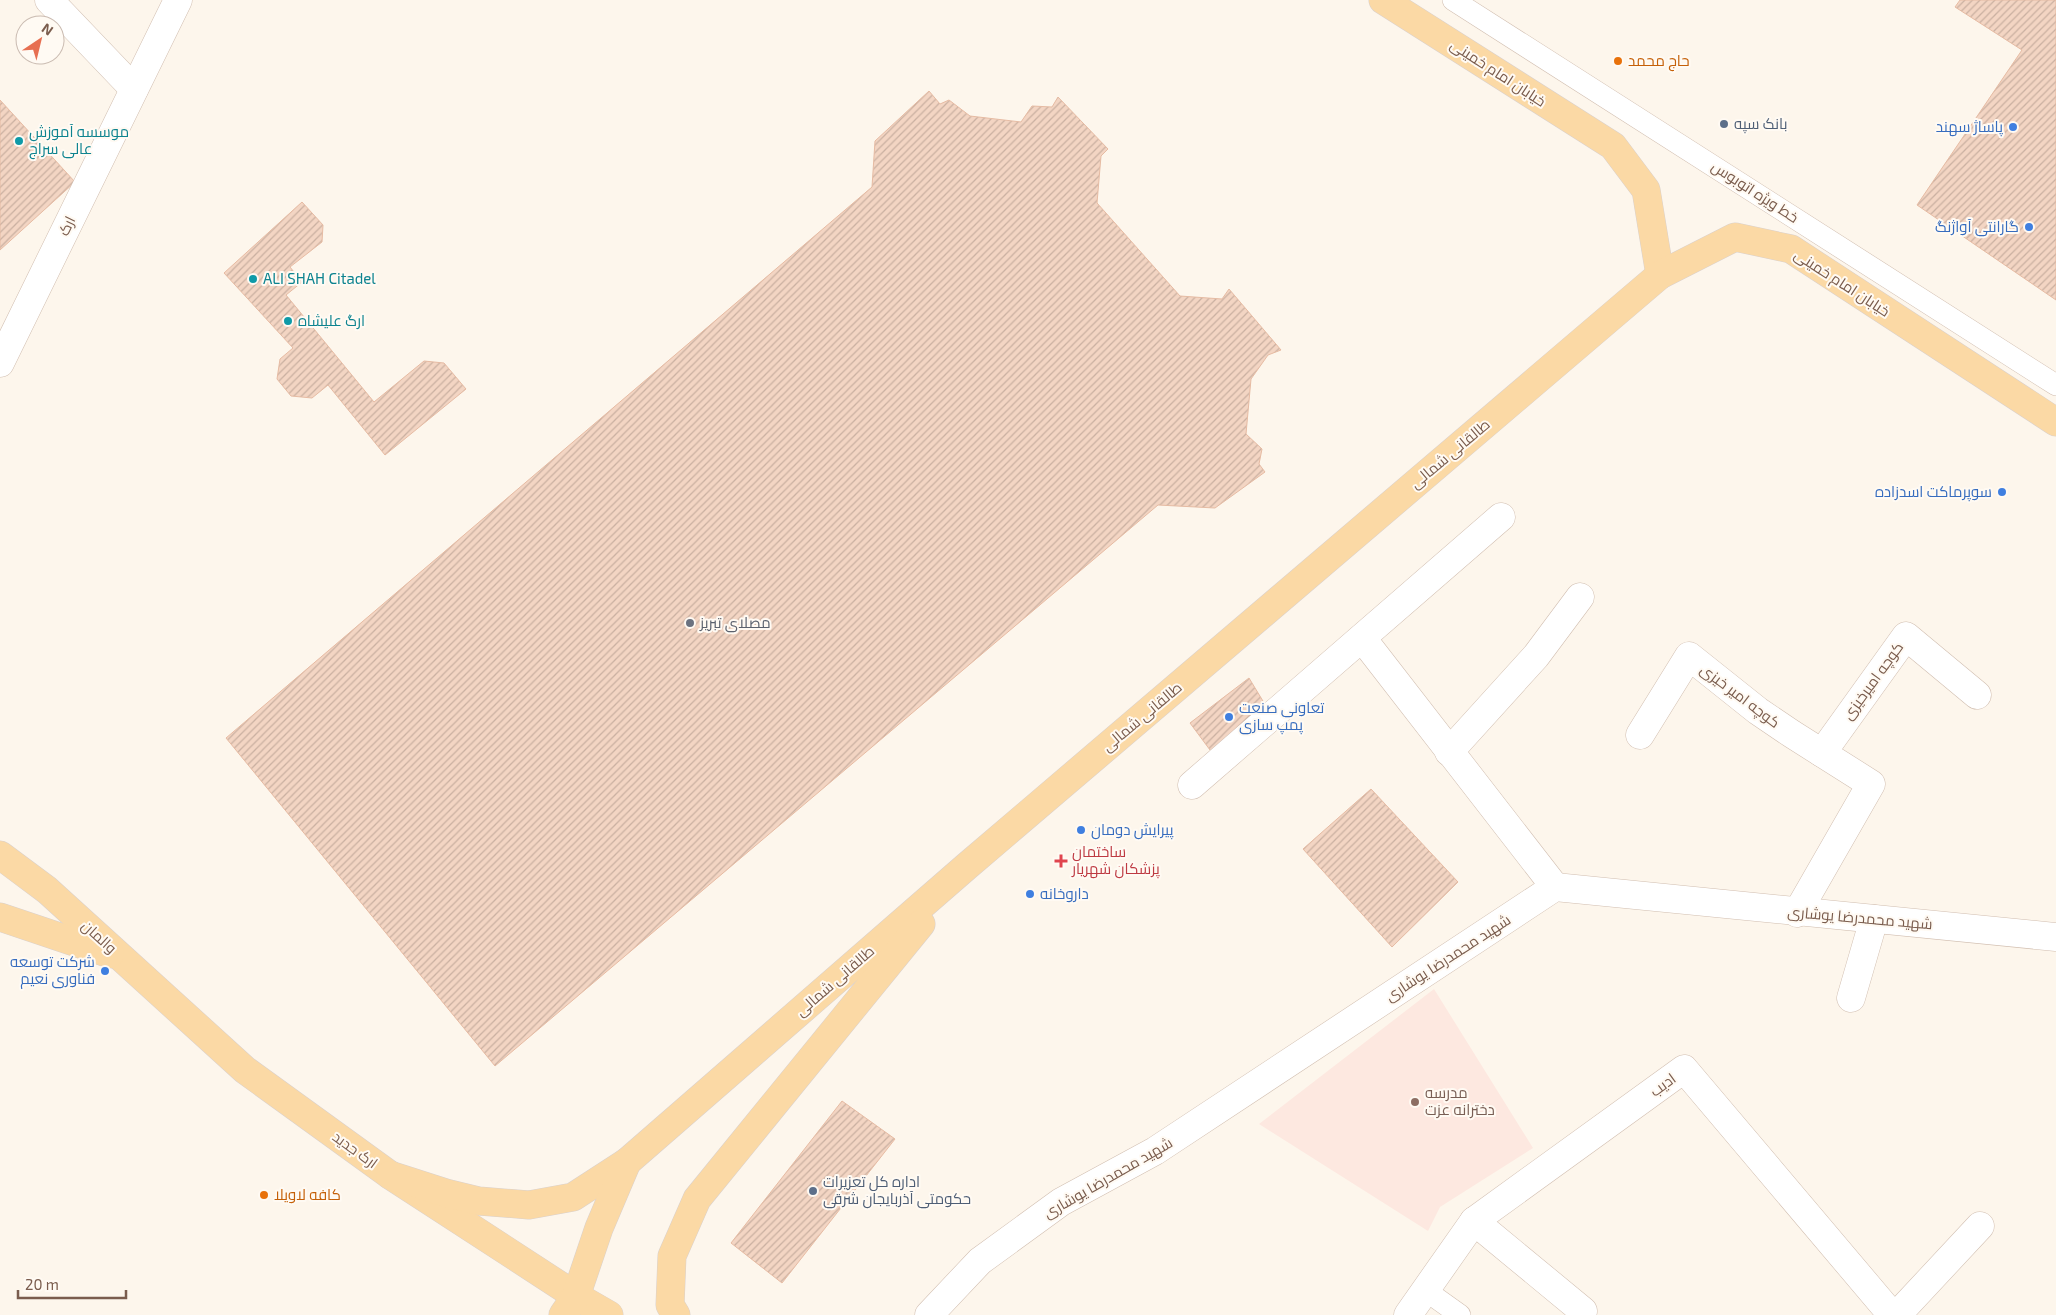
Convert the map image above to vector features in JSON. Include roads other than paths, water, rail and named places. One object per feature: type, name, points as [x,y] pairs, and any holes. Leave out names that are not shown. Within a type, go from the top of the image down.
[{"type":"main road","name":"خیابان امام خمینی","points":[[1384,0],[1613,146],[1646,190],[1660,275],[1735,237],[1791,249],[2056,422]]},
{"type":"main road","name":"طالقانی شمالی","points":[[390,1175],[446,1193],[479,1201],[529,1205],[573,1197],[627,1162],[968,866],[1660,275]]},
{"type":"main road","name":"والمان","points":[[0,855],[47,890],[121,958]]},
{"type":"main road","points":[[676,1315],[670,1305],[672,1256],[697,1199],[968,866]]},
{"type":"main road","name":"والمان","points":[[0,917],[121,958]]},
{"type":"main road","name":"ارک جدید","points":[[121,958],[245,1070],[569,1306],[609,1315]]},
{"type":"main road","points":[[569,1306],[627,1162]]},
{"type":"street","points":[[49,0],[134,89]]},
{"type":"street","name":"ارک","points":[[0,363],[178,0]]},
{"type":"street","points":[[1192,785],[1501,517]]},
{"type":"street","points":[[1449,752],[1536,656],[1580,597]]},
{"type":"street","name":"کوچه امیرخیزی","points":[[1822,753],[1906,636],[1977,695]]},
{"type":"street","points":[[1362,638],[1554,887]]},
{"type":"street","name":"کوچه امیر خیزی","points":[[1640,736],[1689,656],[1758,711],[1872,784],[1798,913]]},
{"type":"street","name":"شهید محمدرضا یوشاری","points":[[929,1315],[980,1261],[1061,1202],[1156,1151],[1554,887],[1798,913],[2056,937]]},
{"type":"street","points":[[1851,998],[1874,919]]},
{"type":"street","name":"ادیب","points":[[1408,1315],[1474,1221],[1684,1070],[1892,1315]]},
{"type":"street","points":[[1474,1221],[1583,1311]]},
{"type":"street","points":[[1897,1315],[1980,1226]]},
{"type":"lane","name":"خط ویژه اتوبوس","points":[[1453,0],[2056,385]]},
{"type":"lane","points":[[1425,1290],[1460,1315]]},
{"type":"place","name":"حاج محمد","points":[[1618,61]]},
{"type":"place","name":"بانک سپه","points":[[1724,124]]},
{"type":"place","name":"پاساژ سهند","points":[[2013,127]]},
{"type":"place","name":"موسسه آموزش عالی سراج","points":[[19,141]]},
{"type":"place","name":"گارانتی آواژنگ","points":[[2029,227]]},
{"type":"place","name":"ALI SHAH Citadel","points":[[253,279]]},
{"type":"place","name":"ارگ علیشاه","points":[[288,321]]},
{"type":"place","name":"سوپرماکت اسدزاده","points":[[2002,492]]},
{"type":"place","name":"مصلای تبریز","points":[[690,623]]},
{"type":"place","name":"تعاونی صنعت پمپ سازی","points":[[1229,717]]},
{"type":"place","name":"پیرایش دومان","points":[[1081,830]]},
{"type":"place","name":"ساختمان پزشکان شهریار","points":[[1061,861]]},
{"type":"place","name":"داروخانه","points":[[1030,894]]},
{"type":"place","name":"شرکت توسعه فناوری نعیم","points":[[105,971]]},
{"type":"place","name":"مدرسه دخترانه عزت","points":[[1415,1102]]},
{"type":"place","name":"اداره کل تعزیرات حکومتی آذربایجان شرقی","points":[[813,1191]]},
{"type":"place","name":"کافه لاویلا","points":[[264,1195]]}]
